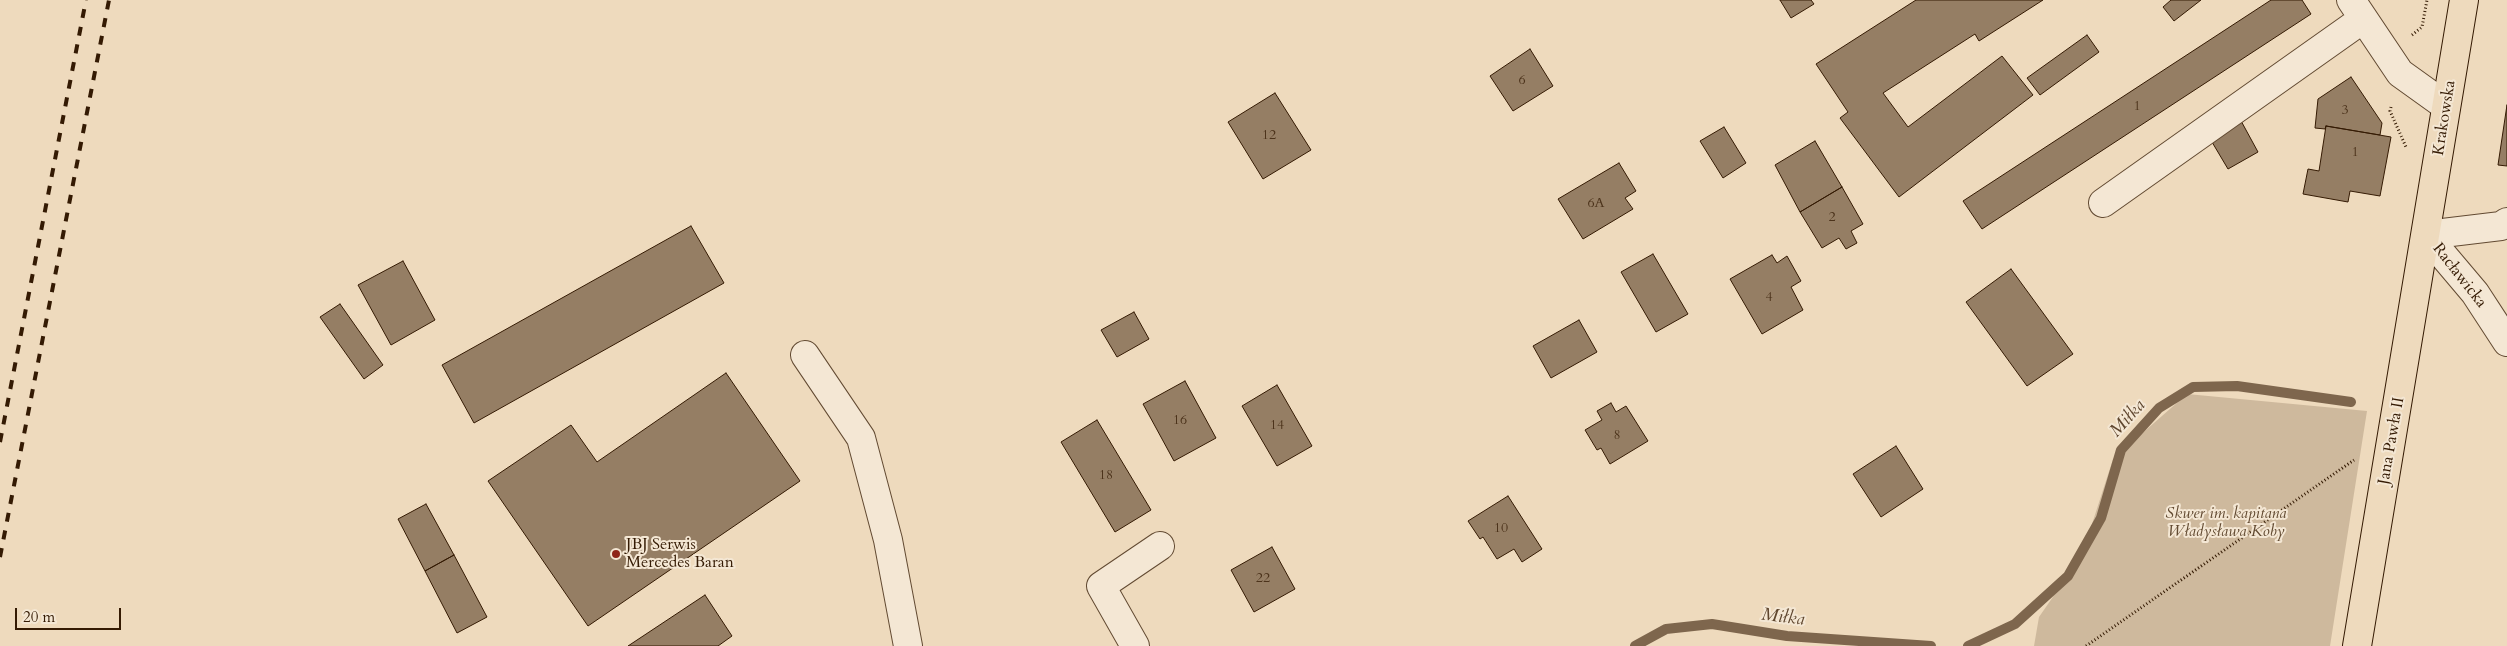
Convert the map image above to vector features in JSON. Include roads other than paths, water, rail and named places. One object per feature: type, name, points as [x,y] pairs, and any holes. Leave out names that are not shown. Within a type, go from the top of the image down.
[{"type":"main road","name":"Krakowska","points":[[2426,235],[2464,0]]},
{"type":"main road","name":"Jana Pawła II","points":[[2357,646],[2426,235]]},
{"type":"street","points":[[2103,202],[2357,9],[2400,73],[2446,106]]},
{"type":"street","points":[[2426,235],[2501,226],[2507,222]]},
{"type":"street","name":"Racławicka","points":[[2426,235],[2475,293],[2507,342]]},
{"type":"street","points":[[804,355],[861,438],[888,540],[908,646]]},
{"type":"street","points":[[1135,646],[1101,586],[1160,546]]},
{"type":"waterway","name":"Miłka","points":[[1968,646],[2015,624],[2068,576],[2101,518],[2121,450],[2159,408],[2193,387],[2237,386],[2351,402]]},
{"type":"waterway","name":"Miłka","points":[[1635,646],[1666,629],[1712,624],[1787,636],[1931,646]]},
{"type":"railway","points":[[0,442],[86,0]]},
{"type":"railway","points":[[0,557],[109,0]]},
{"type":"place","name":"JBJ Serwis Mercedes Baran","points":[[616,554]]},
{"type":"park label","name":"Skwer im. kapitana Władysława Koby","points":[[2226,523]]}]
